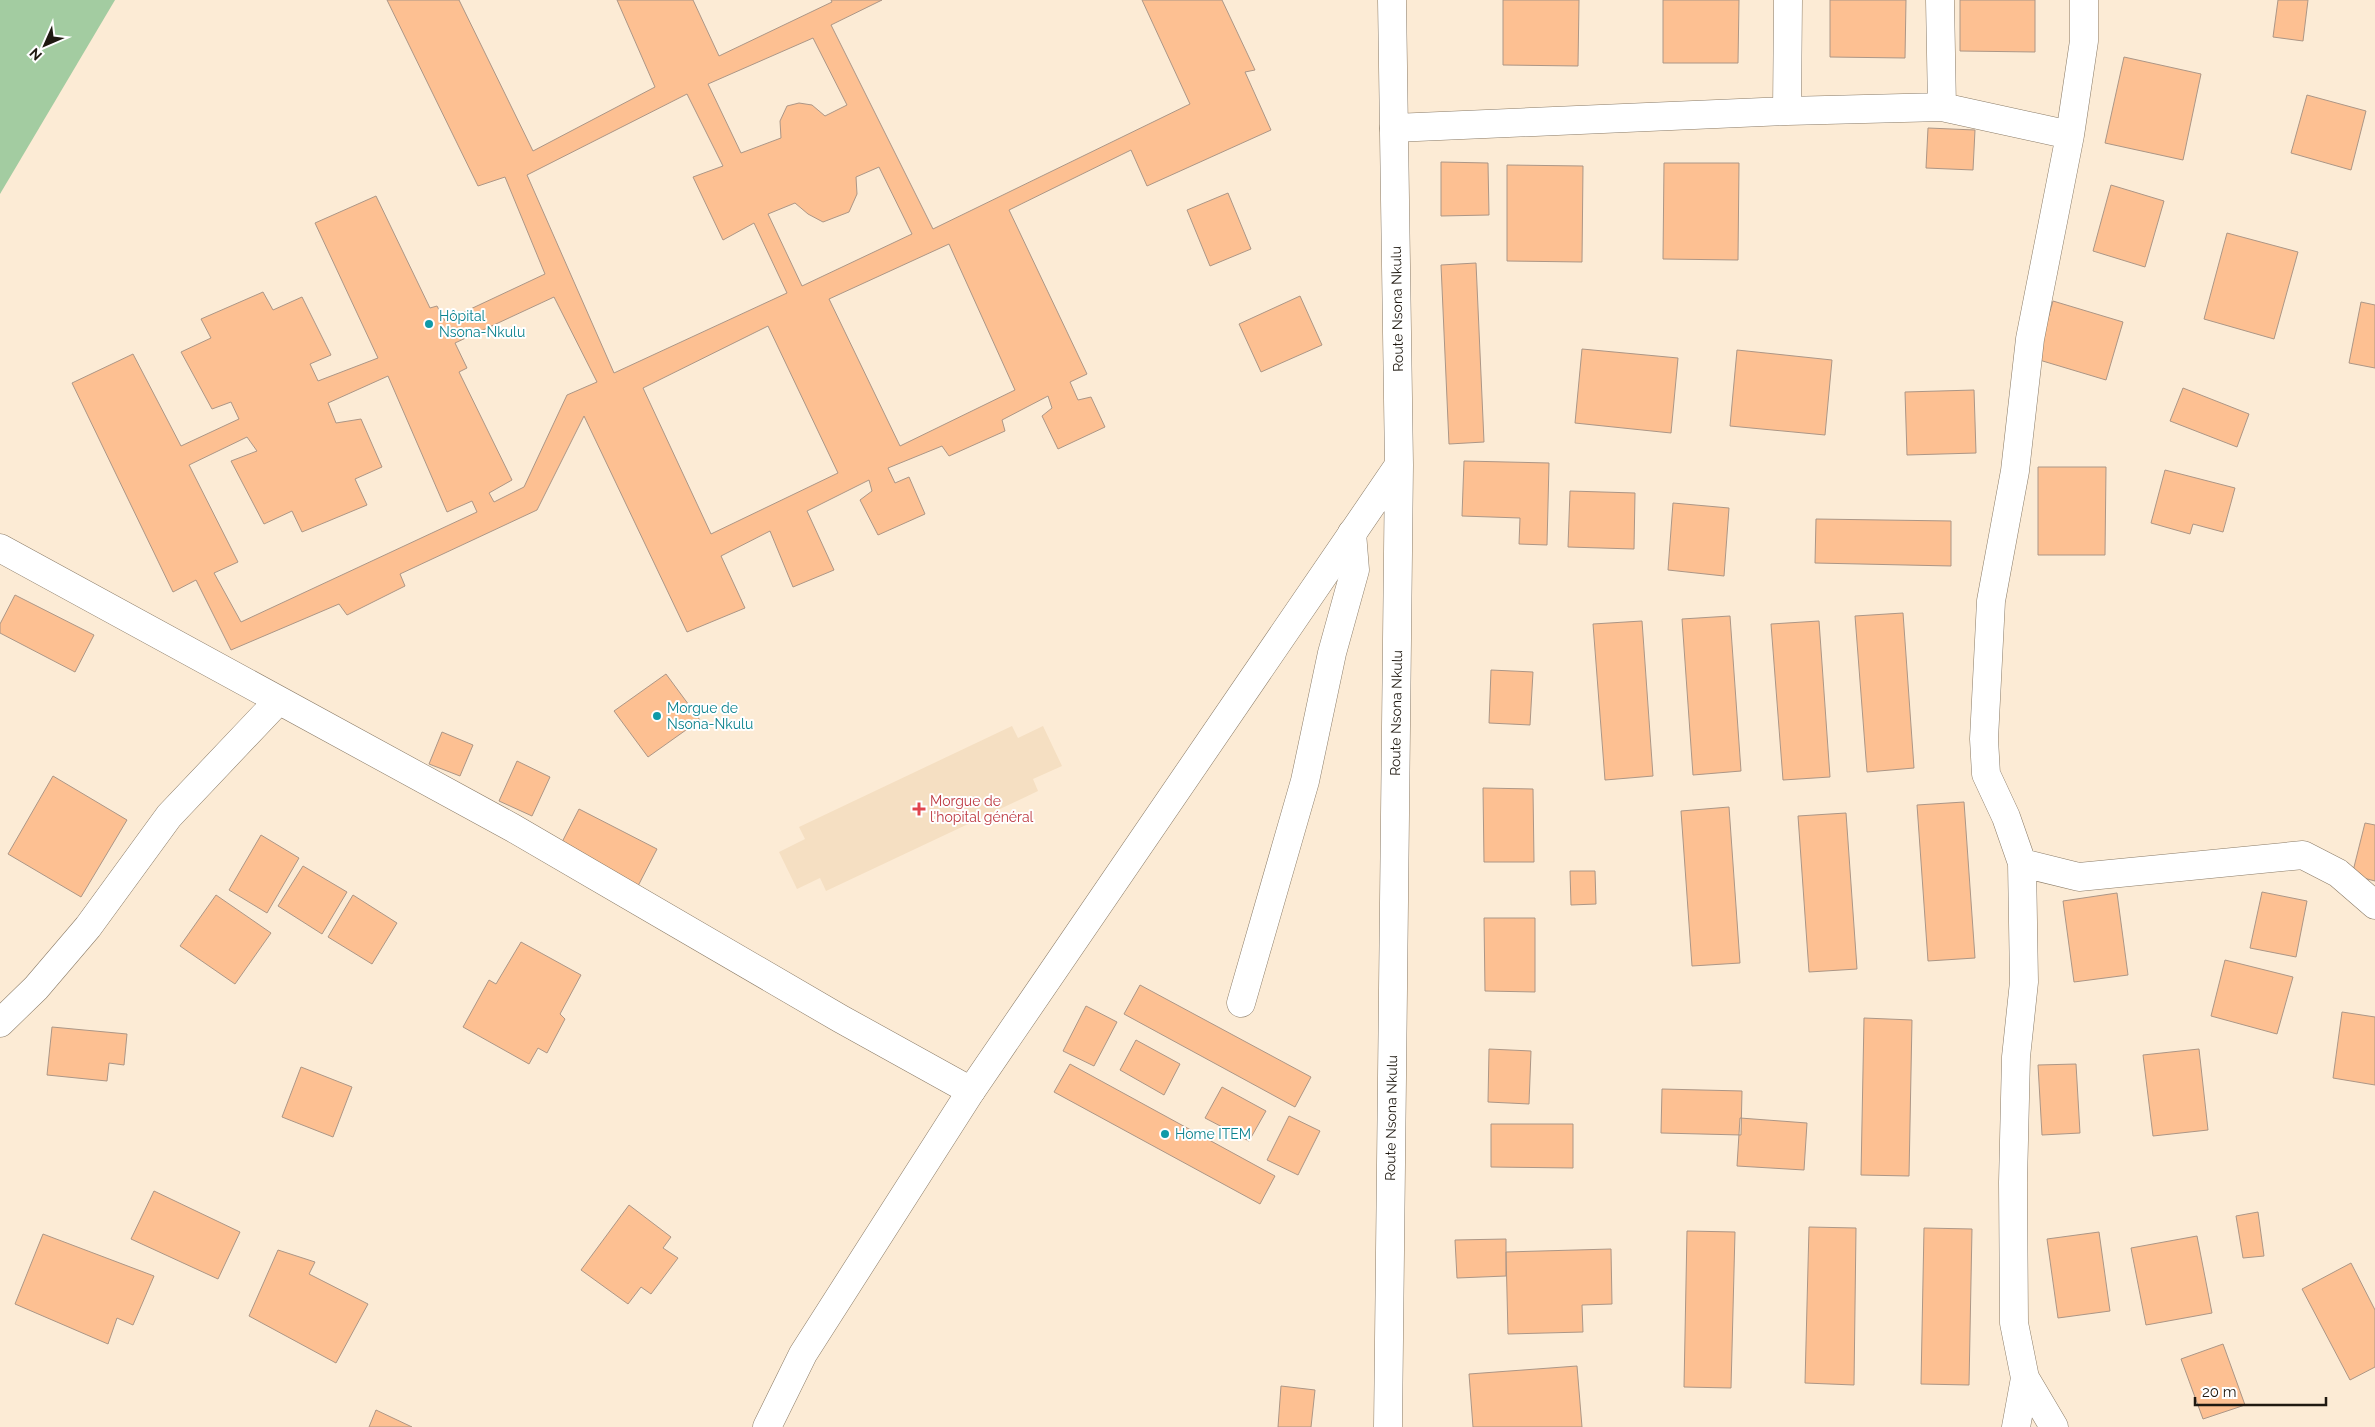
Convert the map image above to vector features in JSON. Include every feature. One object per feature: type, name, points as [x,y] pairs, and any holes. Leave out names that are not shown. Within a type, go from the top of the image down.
[{"type":"street","name":"Route Nsona Nkulu","points":[[1388,1427],[1399,465],[1392,0]]},
{"type":"street","points":[[1787,110],[1788,0]]},
{"type":"street","points":[[1940,0],[1942,107]]},
{"type":"street","points":[[2016,1427],[2025,1378],[2014,1314],[2013,1182],[2016,1057],[2024,982],[2022,863],[2006,817],[1986,774],[1984,739],[1991,601],[2015,471],[2030,339],[2070,135],[2084,41],[2084,0]]},
{"type":"street","points":[[1394,128],[1787,110],[1942,107],[2070,135]]},
{"type":"street","points":[[767,1427],[803,1354],[971,1091],[1399,465]]},
{"type":"street","points":[[1240,1003],[1305,780],[1332,653],[1355,570],[1352,533]]},
{"type":"street","points":[[0,548],[513,828],[858,1029],[971,1091]]},
{"type":"street","points":[[0,1023],[36,988],[88,927],[169,816],[278,701]]},
{"type":"street","points":[[2022,863],[2079,877],[2303,855],[2338,873],[2375,905]]},
{"type":"street","points":[[2025,1378],[2054,1427]]},
{"type":"shaded area","name":"Morgue de l'hopital général","points":[[1012,726],[1018,738],[1043,726],[1062,766],[1033,779],[1038,791],[826,891],[820,878],[797,889],[779,852],[805,839],[799,827]]},
{"type":"green space","points":[[0,0],[115,0],[0,194]]},
{"type":"building","name":"Hôpital Nsona-Nkulu","points":[[387,0],[459,0],[533,151],[655,87],[617,0],[693,0],[719,56],[832,2],[831,0],[882,0],[831,25],[933,229],[1190,104],[1142,0],[1222,0],[1255,70],[1245,72],[1271,130],[1147,186],[1131,150],[1009,210],[1087,374],[1070,382],[1078,400],[1091,397],[1105,427],[1058,449],[1042,416],[1052,408],[1048,396],[1002,420],[1005,431],[949,456],[942,446],[888,468],[895,483],[909,477],[925,514],[878,535],[860,500],[872,491],[869,480],[807,511],[834,570],[793,587],[770,531],[721,556],[745,608],[687,632],[584,416],[537,510],[400,574],[405,586],[347,615],[339,604],[231,650],[196,580],[173,592],[72,383],[133,354],[181,446],[239,419],[231,402],[212,409],[181,352],[211,338],[201,319],[263,292],[273,310],[302,297],[331,355],[310,364],[318,381],[378,358],[315,223],[376,196],[430,308],[437,306],[445,321],[545,274],[505,177],[478,186]],"holes":[[[813,38],[847,105],[825,116],[812,105],[799,103],[787,106],[780,121],[781,138],[741,153],[708,84]],[[687,94],[723,166],[693,177],[723,240],[754,223],[787,293],[614,373],[527,175]],[[879,167],[912,234],[802,286],[768,214],[795,203],[808,214],[823,222],[849,212],[857,194],[856,177]],[[949,244],[1015,390],[900,446],[829,299]],[[554,297],[597,382],[567,395],[524,487],[494,502],[489,493],[512,480],[459,372],[467,368],[455,343]],[[768,326],[838,473],[711,534],[643,388]],[[388,376],[447,512],[472,501],[477,512],[241,622],[214,573],[238,562],[189,465],[247,437],[257,451],[231,461],[264,524],[292,511],[302,532],[367,505],[355,479],[382,467],[361,419],[336,423],[328,403]]]},
{"type":"building","points":[[1503,0],[1579,0],[1578,66],[1503,65]]},
{"type":"building","points":[[1663,0],[1739,0],[1738,63],[1663,63]]},
{"type":"building","points":[[1830,0],[1906,0],[1905,58],[1830,57]]},
{"type":"building","points":[[1960,0],[2035,0],[2035,52],[1960,51]]},
{"type":"building","points":[[2278,0],[2308,0],[2303,41],[2273,37]]},
{"type":"building","points":[[2124,57],[2201,74],[2183,160],[2105,143]]},
{"type":"building","points":[[2307,95],[2366,111],[2351,170],[2291,153]]},
{"type":"building","points":[[1928,128],[1975,130],[1973,170],[1926,168]]},
{"type":"building","points":[[1441,162],[1488,163],[1489,215],[1441,216]]},
{"type":"building","points":[[1664,163],[1739,163],[1738,260],[1663,259]]},
{"type":"building","points":[[1507,165],[1583,166],[1582,262],[1507,261]]},
{"type":"building","points":[[2111,185],[2164,201],[2145,267],[2093,251]]},
{"type":"building","points":[[1228,193],[1251,249],[1210,266],[1187,210]]},
{"type":"building","points":[[2227,233],[2298,252],[2274,339],[2204,319]]},
{"type":"building","points":[[1476,263],[1484,442],[1449,444],[1441,265]]},
{"type":"building","points":[[1300,296],[1322,345],[1261,372],[1239,324]]},
{"type":"building","points":[[2053,301],[2123,322],[2106,380],[2036,359]]},
{"type":"building","points":[[2361,302],[2375,305],[2375,368],[2349,363]]},
{"type":"building","points":[[1582,349],[1678,358],[1671,433],[1575,423]]},
{"type":"building","points":[[1737,350],[1832,360],[1825,435],[1730,426]]},
{"type":"building","points":[[2183,388],[2249,414],[2237,447],[2170,421]]},
{"type":"building","points":[[1974,390],[1976,453],[1907,455],[1905,392]]},
{"type":"building","points":[[1464,461],[1549,463],[1547,545],[1519,544],[1520,518],[1462,516]]},
{"type":"building","points":[[2038,467],[2106,467],[2105,555],[2038,555]]},
{"type":"building","points":[[2165,470],[2235,488],[2223,532],[2193,524],[2190,534],[2151,523]]},
{"type":"building","points":[[1570,491],[1635,493],[1634,549],[1568,547]]},
{"type":"building","points":[[1673,503],[1729,508],[1724,576],[1668,570]]},
{"type":"building","points":[[1816,519],[1951,521],[1951,566],[1815,563]]},
{"type":"building","points":[[15,595],[94,635],[75,672],[0,633],[0,624]]},
{"type":"building","points":[[1903,613],[1914,768],[1867,772],[1855,616]]},
{"type":"building","points":[[1730,616],[1741,771],[1693,775],[1682,619]]},
{"type":"building","points":[[1642,621],[1653,776],[1605,780],[1593,624]]},
{"type":"building","points":[[1819,621],[1830,777],[1783,780],[1771,624]]},
{"type":"building","points":[[1491,670],[1533,672],[1530,725],[1489,723]]},
{"type":"building","name":"Morgue de Nsona-Nkulu","points":[[666,674],[700,720],[648,757],[614,711]]},
{"type":"building","points":[[442,732],[473,745],[460,776],[429,764]]},
{"type":"building","points":[[517,761],[550,777],[532,816],[499,801]]},
{"type":"building","points":[[53,776],[127,820],[81,897],[8,854]]},
{"type":"building","points":[[1483,788],[1533,789],[1534,862],[1484,862]]},
{"type":"building","points":[[1964,802],[1975,958],[1928,961],[1917,805]]},
{"type":"building","points":[[1729,807],[1740,963],[1692,966],[1681,811]]},
{"type":"building","points":[[579,809],[657,849],[638,886],[560,846]]},
{"type":"building","points":[[1846,813],[1857,969],[1809,972],[1798,816]]},
{"type":"building","points":[[2365,823],[2375,825],[2375,881],[2352,875]]},
{"type":"building","points":[[261,835],[299,858],[267,913],[229,890]]},
{"type":"building","points":[[303,866],[347,892],[322,934],[278,906]]},
{"type":"building","points":[[1570,871],[1595,871],[1596,904],[1571,905]]},
{"type":"building","points":[[2262,892],[2307,901],[2296,957],[2250,948]]},
{"type":"building","points":[[2117,893],[2128,975],[2074,982],[2063,901]]},
{"type":"building","points":[[216,895],[271,933],[235,984],[180,946]]},
{"type":"building","points":[[353,895],[397,923],[372,964],[328,937]]},
{"type":"building","points":[[1484,918],[1535,918],[1535,992],[1485,991]]},
{"type":"building","points":[[521,942],[581,975],[560,1014],[565,1019],[547,1053],[538,1048],[529,1064],[463,1027],[489,980],[496,984]]},
{"type":"building","points":[[2225,960],[2293,977],[2277,1034],[2211,1016]]},
{"type":"building","name":"Home ITEM","points":[[1140,985],[1311,1077],[1295,1107],[1124,1014]]},
{"type":"building","points":[[1086,1006],[1117,1022],[1094,1066],[1063,1051]]},
{"type":"building","points":[[2342,1012],[2375,1017],[2375,1085],[2333,1078]]},
{"type":"building","points":[[1864,1018],[1912,1020],[1909,1176],[1861,1175]]},
{"type":"building","points":[[52,1027],[127,1034],[124,1065],[109,1063],[107,1081],[47,1075]]},
{"type":"building","points":[[1136,1040],[1180,1064],[1164,1095],[1120,1070]]},
{"type":"building","points":[[1489,1049],[1531,1051],[1529,1104],[1488,1102]]},
{"type":"building","points":[[2199,1049],[2208,1130],[2153,1136],[2143,1055]]},
{"type":"building","name":"Home ITEM","points":[[1070,1064],[1275,1176],[1260,1204],[1054,1092]]},
{"type":"building","points":[[2076,1064],[2080,1133],[2042,1135],[2038,1065]]},
{"type":"building","points":[[301,1067],[352,1087],[333,1137],[282,1117]]},
{"type":"building","points":[[1222,1087],[1266,1111],[1249,1141],[1205,1118]]},
{"type":"building","points":[[1662,1089],[1742,1091],[1741,1135],[1661,1133]]},
{"type":"building","points":[[1289,1116],[1320,1131],[1298,1175],[1267,1160]]},
{"type":"building","points":[[1740,1118],[1807,1123],[1804,1170],[1737,1166]]},
{"type":"building","points":[[1491,1124],[1573,1124],[1573,1168],[1491,1167]]},
{"type":"building","points":[[154,1191],[240,1232],[218,1279],[131,1239]]},
{"type":"building","points":[[629,1205],[671,1237],[663,1248],[678,1258],[651,1294],[641,1287],[628,1304],[581,1270]]},
{"type":"building","points":[[2258,1212],[2264,1256],[2243,1258],[2236,1216]]},
{"type":"building","points":[[1809,1227],[1856,1228],[1854,1385],[1805,1383]]},
{"type":"building","points":[[1924,1228],[1972,1229],[1969,1385],[1921,1384]]},
{"type":"building","points":[[1687,1231],[1735,1232],[1731,1388],[1684,1387]]},
{"type":"building","points":[[2099,1232],[2110,1311],[2058,1318],[2047,1239]]},
{"type":"building","points":[[43,1234],[154,1276],[133,1325],[117,1318],[108,1344],[15,1304]]},
{"type":"building","points":[[2197,1236],[2212,1313],[2146,1325],[2131,1248]]},
{"type":"building","points":[[1506,1239],[1506,1276],[1457,1278],[1455,1240]]},
{"type":"building","points":[[1611,1249],[1612,1304],[1582,1305],[1583,1332],[1508,1334],[1506,1252]]},
{"type":"building","points":[[278,1250],[315,1262],[309,1274],[368,1304],[336,1363],[249,1316]]},
{"type":"building","points":[[2351,1263],[2375,1310],[2375,1367],[2350,1380],[2302,1289]]},
{"type":"building","points":[[2223,1344],[2245,1405],[2203,1419],[2181,1359]]},
{"type":"building","points":[[1577,1366],[1582,1427],[1473,1427],[1469,1374]]},
{"type":"building","points":[[1281,1386],[1315,1390],[1311,1427],[1278,1427]]},
{"type":"building","points":[[376,1410],[412,1427],[369,1427]]},
{"type":"place","name":"Hôpital Nsona-Nkulu","points":[[429,324]]},
{"type":"place","name":"Morgue de Nsona-Nkulu","points":[[657,716]]},
{"type":"place","name":"Morgue de l'hopital général","points":[[919,809]]},
{"type":"place","name":"Home ITEM","points":[[1165,1134]]}]
